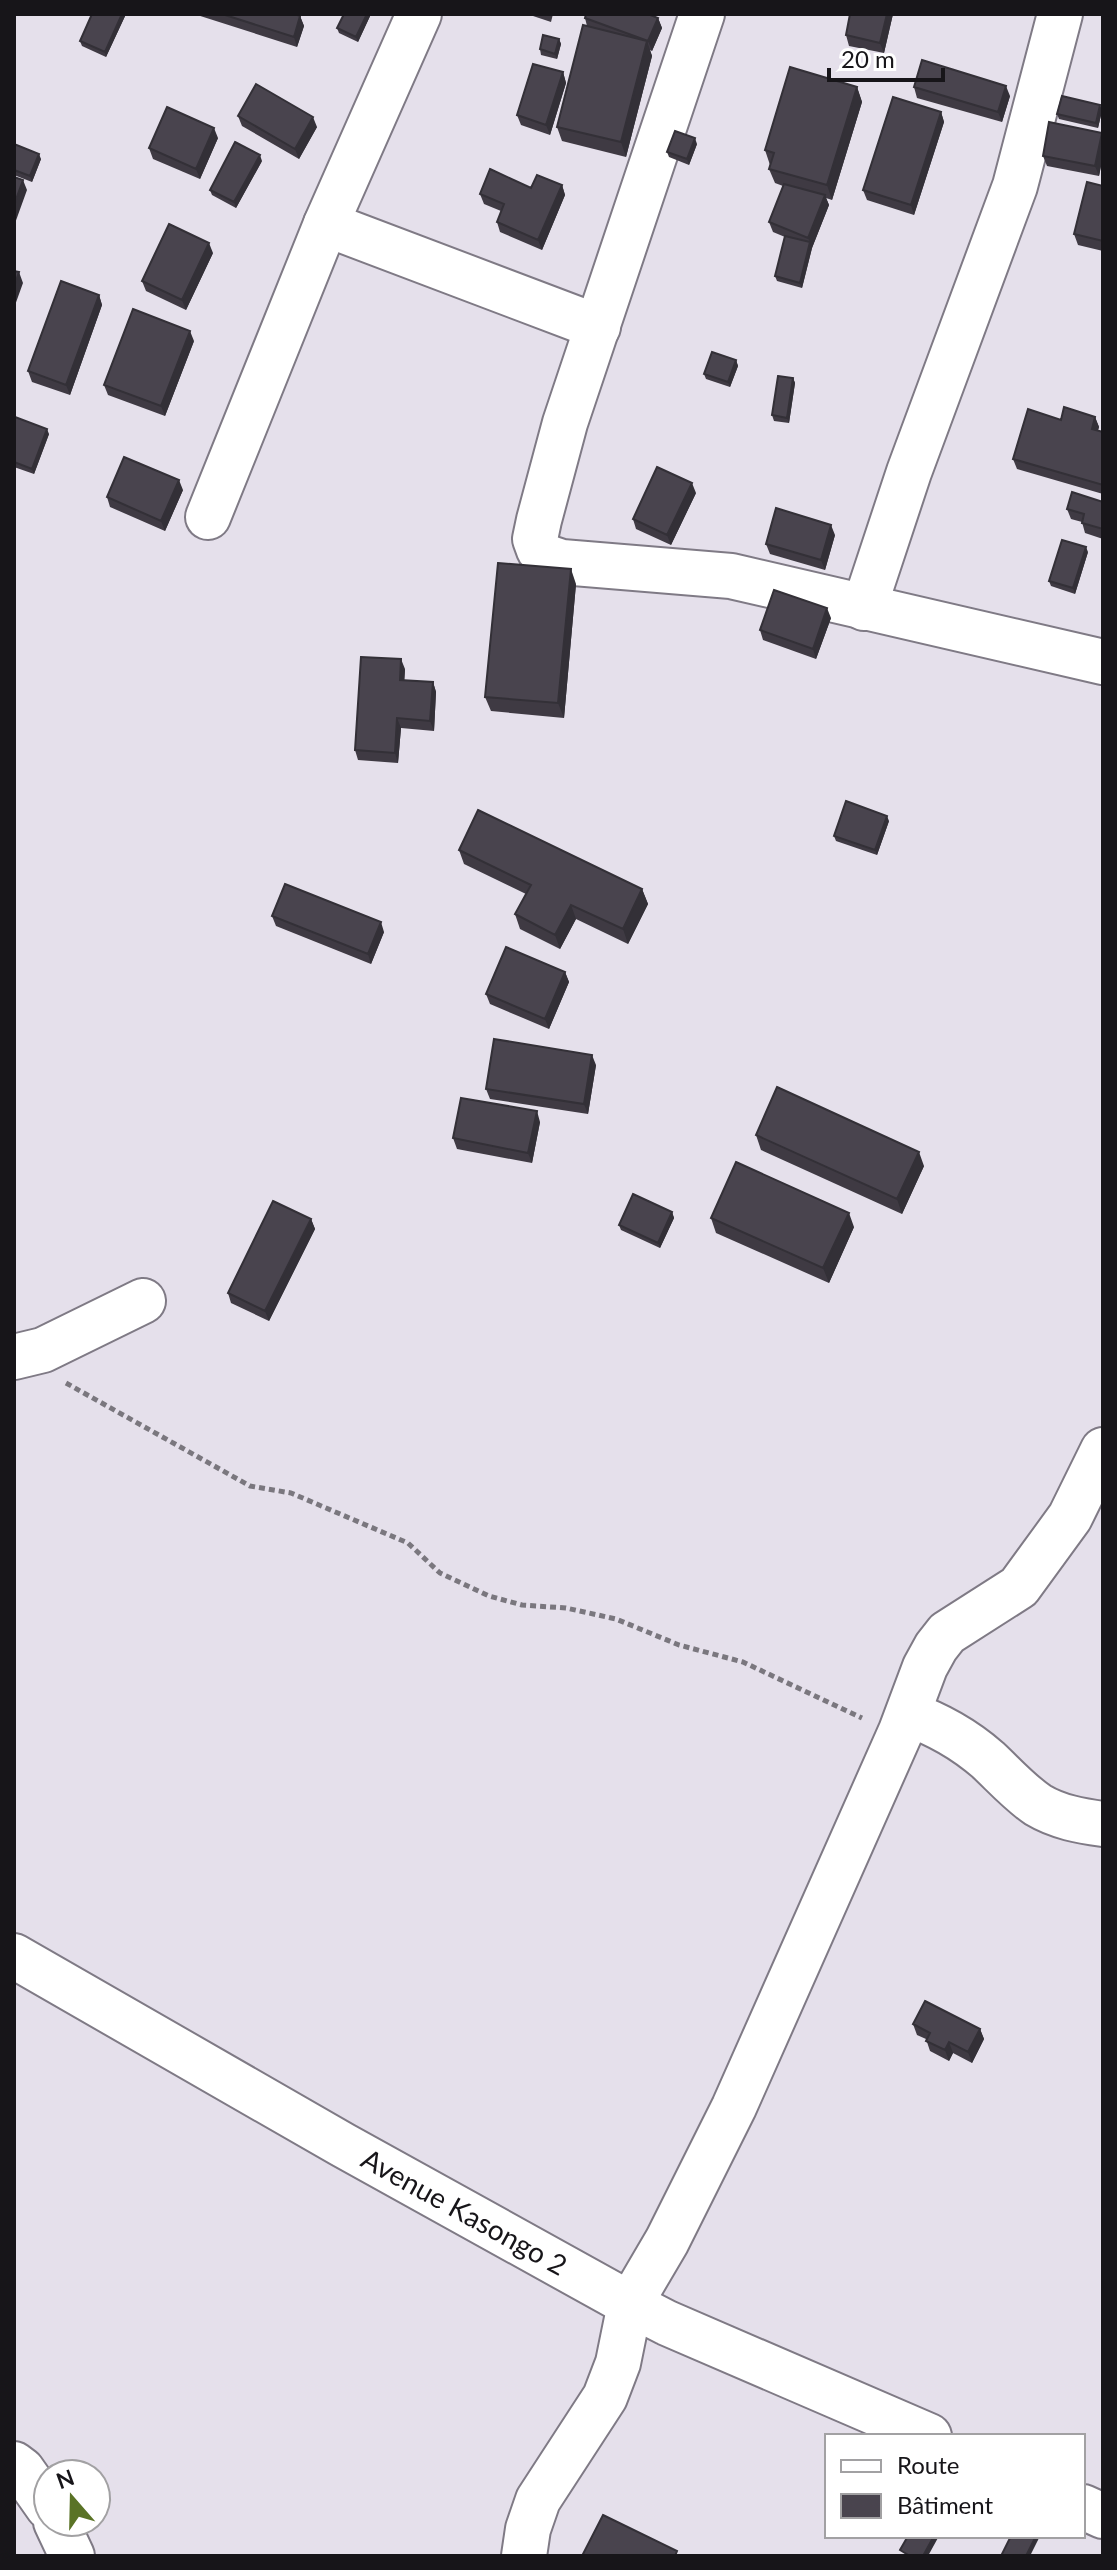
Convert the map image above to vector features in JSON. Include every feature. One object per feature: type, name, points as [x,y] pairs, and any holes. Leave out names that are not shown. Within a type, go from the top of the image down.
[{"type":"street","points":[[208,517],[326,224],[419,14]]},
{"type":"street","points":[[702,14],[565,423],[535,539],[543,554],[562,562],[731,576],[1103,662]]},
{"type":"street","points":[[864,608],[909,472],[1015,186],[1060,14]]},
{"type":"street","points":[[326,224],[598,327]]},
{"type":"street","points":[[18,1357],[71,1338],[143,1301]]},
{"type":"street","points":[[524,2556],[528,2529],[538,2500],[605,2397],[618,2363],[630,2304],[667,2241],[734,2107],[905,1723],[925,1667],[947,1633],[1019,1587],[1070,1517],[1103,1450]]},
{"type":"street","points":[[905,1723],[927,1720],[986,1758],[1038,1805],[1077,1821],[1103,1824]]},
{"type":"street","name":"Avenue Kasongo 2","points":[[14,1956],[343,2145],[630,2304],[667,2323],[924,2434]]},
{"type":"street","points":[[14,2464],[32,2484]]},
{"type":"path","points":[[18,1357],[250,1486],[291,1493],[408,1543],[440,1573],[489,1596],[522,1605],[566,1608],[616,1619],[679,1645],[743,1662],[868,1720],[905,1723]]},
{"type":"building","points":[[92,14],[122,14],[105,52],[80,41]]},
{"type":"building","points":[[222,14],[295,14],[300,16],[294,37]]},
{"type":"building","points":[[344,14],[367,14],[356,37],[337,28]]},
{"type":"building","points":[[586,14],[648,14],[658,18],[648,41],[585,18]]},
{"type":"building","points":[[850,14],[887,14],[880,43],[846,35]]},
{"type":"building","points":[[583,25],[647,41],[621,142],[557,127]]},
{"type":"building","points":[[543,35],[559,39],[555,54],[540,49]]},
{"type":"building","points":[[922,60],[1006,86],[998,112],[914,87]]},
{"type":"building","points":[[533,64],[563,72],[546,125],[517,115]]},
{"type":"building","points":[[790,67],[857,87],[827,185],[769,169],[774,153],[765,150]]},
{"type":"building","points":[[256,84],[313,117],[295,149],[238,116]]},
{"type":"building","points":[[1062,96],[1100,105],[1096,123],[1057,114]]},
{"type":"building","points":[[893,97],[941,112],[911,205],[863,190]]},
{"type":"building","points":[[167,107],[214,128],[196,169],[149,148]]},
{"type":"building","points":[[1049,122],[1102,133],[1095,166],[1043,156]]},
{"type":"building","points":[[675,131],[695,138],[687,159],[667,152]]},
{"type":"building","points":[[235,142],[260,155],[234,202],[210,190]]},
{"type":"building","points":[[14,144],[39,154],[30,176],[14,170]]},
{"type":"building","points":[[490,169],[531,188],[537,175],[562,185],[538,240],[497,222],[504,204],[480,194]]},
{"type":"building","points":[[14,177],[23,180],[14,205]]},
{"type":"building","points":[[1087,182],[1103,186],[1103,241],[1074,234]]},
{"type":"building","points":[[784,184],[825,195],[808,238],[769,222]]},
{"type":"building","points":[[169,224],[209,243],[182,300],[142,281]]},
{"type":"building","points":[[785,236],[810,242],[800,283],[775,276]]},
{"type":"building","points":[[61,281],[99,295],[66,385],[28,371]]},
{"type":"building","points":[[133,309],[190,331],[161,406],[104,385]]},
{"type":"building","points":[[712,352],[736,360],[728,382],[704,374]]},
{"type":"building","points":[[778,376],[793,378],[787,418],[772,415]]},
{"type":"building","points":[[1064,407],[1095,417],[1092,429],[1103,432],[1103,485],[1013,459],[1028,409],[1061,420]]},
{"type":"building","points":[[15,417],[47,429],[32,469],[14,462]]},
{"type":"building","points":[[124,457],[179,480],[161,521],[107,497]]},
{"type":"building","points":[[657,467],[692,483],[667,535],[633,519]]},
{"type":"building","points":[[1072,492],[1103,502],[1103,529],[1082,523],[1084,514],[1067,509]]},
{"type":"building","points":[[776,508],[831,525],[821,560],[766,544]]},
{"type":"building","points":[[1062,540],[1086,547],[1073,588],[1049,581]]},
{"type":"building","points":[[498,563],[571,569],[558,703],[485,697]]},
{"type":"building","points":[[774,590],[827,608],[813,649],[760,630]]},
{"type":"building","points":[[361,657],[401,659],[400,680],[433,682],[430,721],[397,718],[395,753],[355,750]]},
{"type":"building","points":[[846,801],[887,816],[875,850],[834,836]]},
{"type":"building","points":[[478,810],[642,889],[623,929],[571,905],[555,935],[515,914],[531,885],[459,850]]},
{"type":"building","points":[[285,884],[381,922],[368,954],[272,916]]},
{"type":"building","points":[[506,947],[565,972],[545,1019],[486,994]]},
{"type":"building","points":[[494,1039],[592,1055],[584,1104],[486,1089]]},
{"type":"building","points":[[777,1087],[919,1152],[897,1199],[756,1135]]},
{"type":"building","points":[[461,1098],[537,1111],[528,1153],[453,1138]]},
{"type":"building","points":[[736,1162],[849,1213],[823,1268],[711,1218]]},
{"type":"building","points":[[633,1194],[672,1212],[658,1243],[619,1225]]},
{"type":"building","points":[[273,1201],[311,1219],[265,1311],[228,1293]]},
{"type":"building","points":[[925,2001],[980,2029],[968,2052],[949,2042],[945,2050],[926,2041],[930,2033],[913,2024]]},
{"type":"building","points":[[603,2515],[677,2551],[675,2556],[582,2556]]},
{"type":"building","points":[[907,2538],[933,2538],[923,2556],[910,2556],[900,2550]]},
{"type":"building","points":[[1010,2538],[1035,2538],[1026,2556],[1001,2556]]}]
